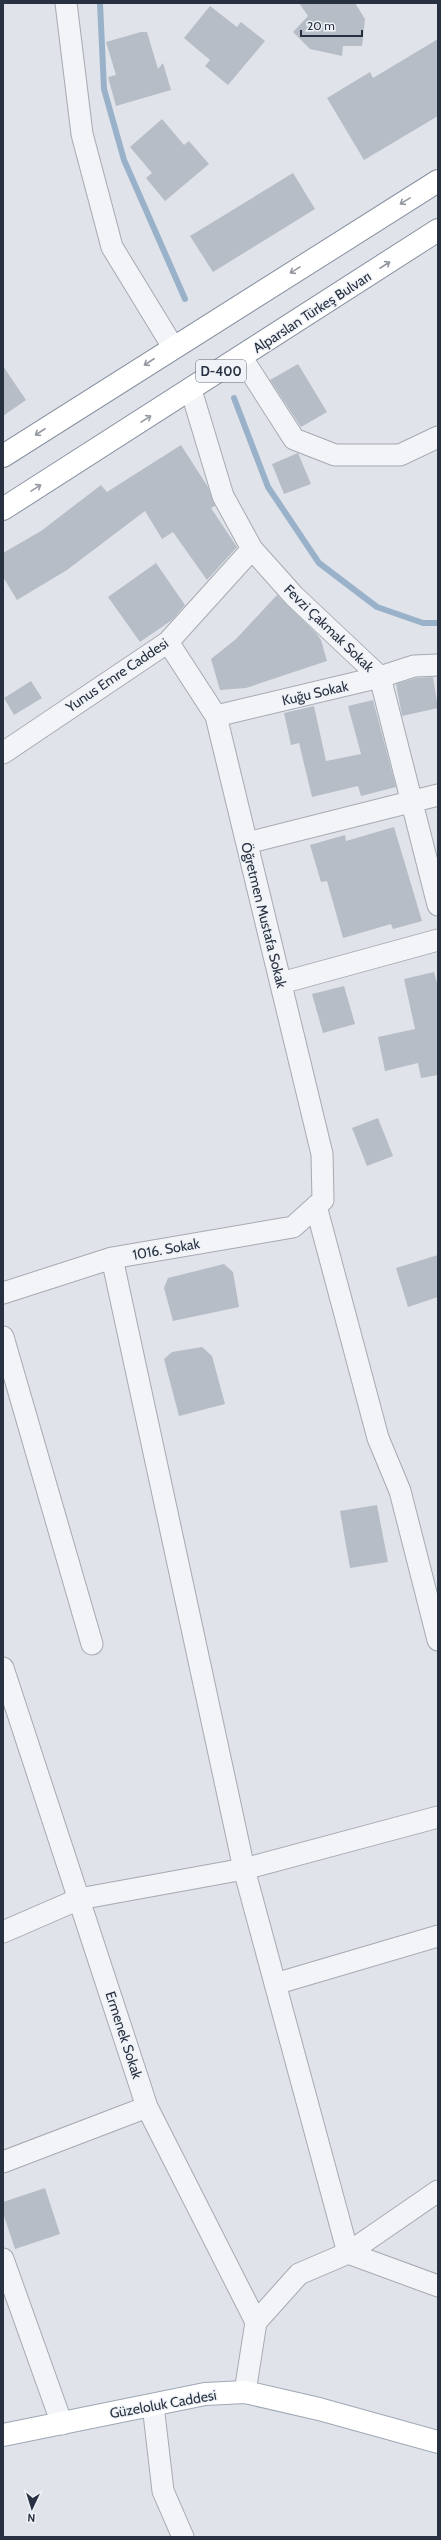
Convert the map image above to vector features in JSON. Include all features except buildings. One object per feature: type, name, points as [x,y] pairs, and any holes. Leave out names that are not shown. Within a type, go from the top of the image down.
[{"type":"main road","points":[[3,456],[173,347],[438,181]]},
{"type":"main road","name":"Alparslan Türkeş Bulvarı","points":[[3,509],[242,358],[438,230]]},
{"type":"main road","name":"Güzeloluk Caddesi","points":[[3,2435],[205,2394],[245,2392],[318,2409],[438,2442]]},
{"type":"street","points":[[66,3],[82,134],[112,247],[173,347]]},
{"type":"street","points":[[242,358],[294,439],[335,455],[400,455],[438,437]]},
{"type":"street","name":"Fevzi Çakmak Sokak","points":[[191,390],[223,496],[252,549],[294,596],[380,677],[438,905]]},
{"type":"street","name":"Yunus Emre Caddesi","points":[[3,752],[168,642],[252,549]]},
{"type":"street","name":"Öğretmen Mustafa Sokak","points":[[168,642],[216,716],[322,1154],[319,1203],[378,1438],[400,1491],[438,1640]]},
{"type":"street","name":"Kuğu Sokak","points":[[216,716],[380,677],[414,666],[438,665]]},
{"type":"street","points":[[247,843],[438,795]]},
{"type":"street","points":[[281,983],[438,940]]},
{"type":"street","name":"1016. Sokak","points":[[3,1293],[112,1258],[293,1227],[319,1203]]},
{"type":"street","points":[[112,1258],[244,1869],[348,2253]]},
{"type":"street","points":[[3,1337],[92,1644]]},
{"type":"street","name":"Ermenek Sokak","points":[[3,1668],[147,2107],[256,2322]]},
{"type":"street","points":[[3,1932],[79,1899],[244,1869],[438,1817]]},
{"type":"street","points":[[275,1984],[438,1936]]},
{"type":"street","points":[[3,2162],[147,2107]]},
{"type":"street","points":[[245,2392],[256,2322],[300,2274],[348,2253],[438,2191]]},
{"type":"street","points":[[348,2253],[438,2286]]},
{"type":"street","points":[[3,2258],[62,2424]]},
{"type":"street","points":[[153,2405],[163,2491],[183,2537]]},
{"type":"waterway","points":[[100,3],[104,89],[124,160],[185,299]]},
{"type":"waterway","points":[[234,398],[268,487],[319,563],[377,607],[423,623],[438,623]]}]
